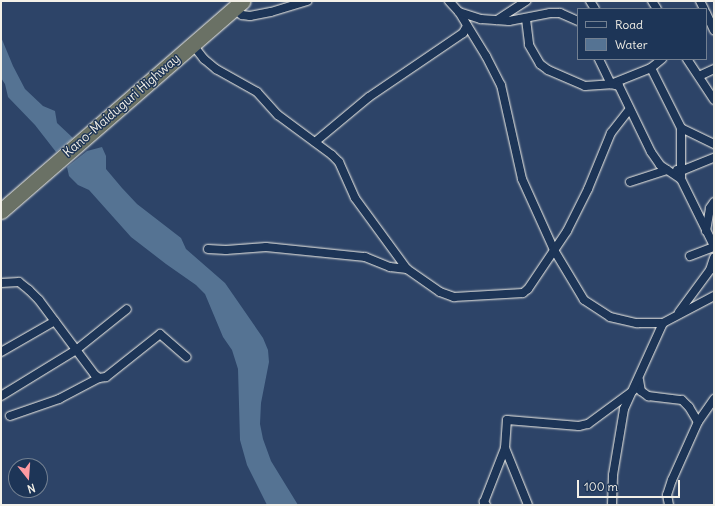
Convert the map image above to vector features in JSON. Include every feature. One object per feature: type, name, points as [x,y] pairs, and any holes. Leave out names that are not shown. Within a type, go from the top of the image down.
[{"type":"highway","name":"Kano-Maiduguri Highway","points":[[1,211],[238,5]]},
{"type":"street","points":[[238,5],[242,15],[250,16],[272,12],[307,1]]},
{"type":"street","points":[[449,1],[459,12],[466,26],[486,56],[501,85],[522,179],[554,250],[584,300],[610,317],[637,323],[664,323],[678,314],[714,296]]},
{"type":"street","points":[[497,20],[526,1]]},
{"type":"street","points":[[459,12],[481,19],[509,21],[550,13],[560,13],[577,21]]},
{"type":"street","points":[[707,15],[714,30]]},
{"type":"street","points":[[526,18],[529,45],[540,64],[548,70],[585,86],[611,84],[620,86],[629,110],[651,152],[663,167],[681,175]]},
{"type":"street","points":[[314,142],[369,97],[463,33],[466,26]]},
{"type":"street","points":[[193,45],[204,59],[216,69],[257,92],[278,116],[332,155],[339,162],[356,198],[407,269],[440,292],[454,296],[523,292],[528,289],[567,230],[588,190],[611,133],[629,110]]},
{"type":"street","points":[[599,60],[611,84]]},
{"type":"street","points":[[688,60],[714,100]]},
{"type":"street","points":[[611,84],[652,64],[679,120],[681,128],[681,175],[714,246],[690,256]]},
{"type":"street","points":[[698,76],[714,69]]},
{"type":"street","points":[[681,128],[714,144]]},
{"type":"street","points":[[681,175],[714,158]]},
{"type":"street","points":[[630,182],[663,167]]},
{"type":"street","points":[[706,231],[710,208],[714,202]]},
{"type":"street","points":[[208,249],[226,250],[266,247],[365,257],[390,267],[407,269]]},
{"type":"street","points":[[678,314],[710,270],[714,258]]},
{"type":"street","points":[[1,283],[19,282],[29,290],[99,378]]},
{"type":"street","points":[[1,396],[76,350],[127,309]]},
{"type":"street","points":[[1,352],[55,321]]},
{"type":"street","points":[[612,505],[613,475],[624,409],[639,380],[664,323]]},
{"type":"street","points":[[10,416],[59,399],[99,378],[106,376],[160,334],[186,357]]},
{"type":"street","points":[[639,380],[641,391],[648,396],[682,400],[689,407],[698,422]]},
{"type":"street","points":[[486,505],[484,502],[505,448],[507,420],[579,426],[588,424],[634,390]]},
{"type":"street","points":[[668,505],[667,495],[672,480],[698,422],[714,399]]},
{"type":"street","points":[[505,448],[528,505]]},
{"type":"water","points":[[1,37],[13,66],[25,89],[43,106],[55,111],[57,123],[73,138],[56,152],[35,125],[8,97],[5,84],[1,78]]},
{"type":"water","points":[[102,147],[106,156],[106,169],[122,188],[137,204],[181,238],[186,249],[225,283],[263,338],[268,350],[269,362],[261,403],[260,424],[263,439],[271,461],[298,505],[267,505],[247,465],[240,440],[238,369],[232,350],[223,337],[205,294],[196,285],[131,237],[89,190],[78,185],[69,176],[67,167],[87,151]]}]
